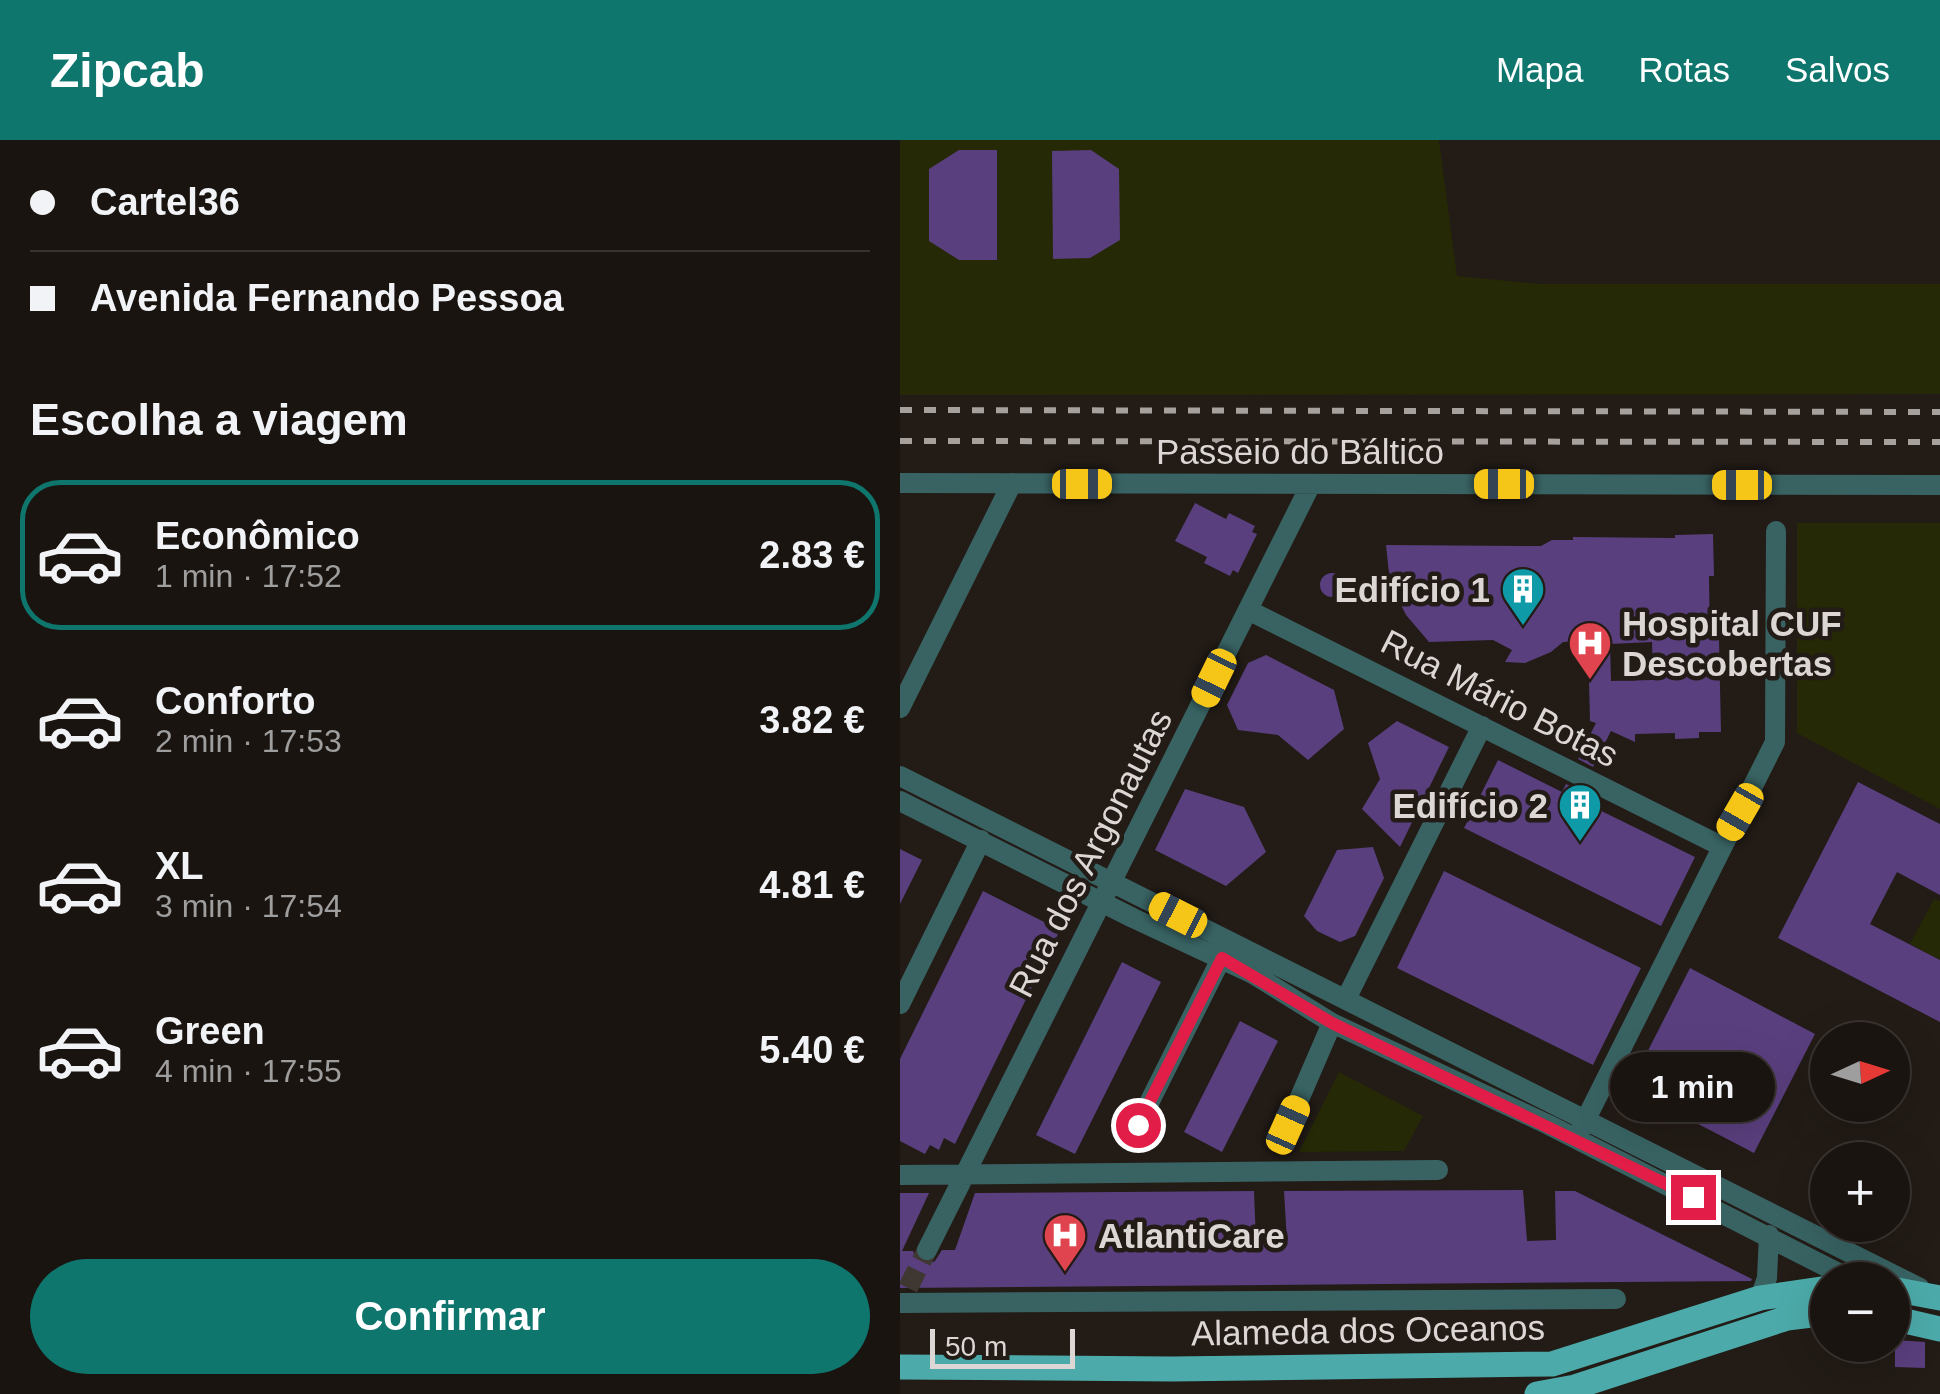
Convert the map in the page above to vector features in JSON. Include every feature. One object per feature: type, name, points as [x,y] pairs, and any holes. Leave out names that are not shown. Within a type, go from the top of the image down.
[{"type":"main road","name":"Alameda dos Oceanos","points":[[904,1365],[1191,1369],[1552,1364],[1760,1298],[1810,1291]]},
{"type":"main road","points":[[1910,1292],[1938,1297]]},
{"type":"main road","name":"Alameda dos Oceanos","points":[[1537,1394],[1576,1387],[1786,1318],[1810,1315]]},
{"type":"street","name":"Passeio do Báltico","points":[[900,483],[1940,485]]},
{"type":"street","points":[[900,708],[1012,483]]},
{"type":"street","name":"Rua dos Argonautas","points":[[927,1250],[1310,484]]},
{"type":"street","points":[[1575,1140],[1775,742],[1776,531]]},
{"type":"street","name":"Rua Mário Botas","points":[[1248,610],[1721,846]]},
{"type":"street","points":[[1346,999],[1482,726]]},
{"type":"street","points":[[900,776],[1586,1120],[1838,1262]]},
{"type":"street","points":[[900,801],[1102,903],[1222,958],[1332,1023],[1832,1262]]},
{"type":"street","points":[[900,1004],[981,840]]},
{"type":"street","points":[[1138,1125],[1222,958]]},
{"type":"street","points":[[1288,1125],[1332,1023]]},
{"type":"street","points":[[900,1176],[1438,1170]]},
{"type":"street","points":[[1760,1298],[1767,1278],[1769,1235]]},
{"type":"street","points":[[1910,1289],[1938,1297]]},
{"type":"street","name":"Alameda dos Oceanos","points":[[902,1300],[1616,1300]]},
{"type":"green space","points":[[900,140],[1439,140],[1457,276],[1539,284],[1940,284],[1940,394],[900,395]]},
{"type":"green space","points":[[1797,523],[1940,523],[1940,809],[1797,733]]},
{"type":"green space","points":[[1934,899],[1940,901],[1940,960],[1910,944]]},
{"type":"green space","points":[[1339,1072],[1423,1116],[1404,1151],[1299,1152]]},
{"type":"building","points":[[959,150],[997,150],[997,260],[959,260],[929,241],[929,169]]},
{"type":"building","points":[[1091,150],[1119,169],[1120,240],[1090,258],[1053,259],[1052,151]]},
{"type":"building","points":[[1195,503],[1226,519],[1229,513],[1255,526],[1252,532],[1257,534],[1238,573],[1233,570],[1230,576],[1204,563],[1207,557],[1175,541]]},
{"type":"building","name":"Edifício 1","points":[[1713,534],[1710,640],[1719,640],[1721,732],[1699,732],[1699,738],[1675,739],[1675,733],[1635,734],[1635,742],[1611,731],[1593,767],[1578,759],[1596,723],[1590,721],[1588,641],[1563,642],[1525,663],[1505,662],[1512,650],[1493,640],[1429,642],[1406,615],[1390,583],[1386,545],[1541,546],[1573,537]],"holes":[[[1652,642],[1653,680],[1611,681],[1610,644]]]},
{"type":"building","points":[[1332,573],[1341,576],[1341,594],[1332,597],[1323,594],[1320,585],[1323,576]]},
{"type":"building","points":[[1266,655],[1334,690],[1344,729],[1308,760],[1278,735],[1238,730],[1227,705],[1248,663]]},
{"type":"building","points":[[1397,721],[1449,747],[1400,847],[1362,809],[1380,779],[1368,743]]},
{"type":"building","name":"Edifício 2","points":[[1498,760],[1562,792],[1566,784],[1581,791],[1577,799],[1695,857],[1661,926],[1464,828]]},
{"type":"building","points":[[1858,782],[1940,824],[1940,895],[1897,872],[1870,924],[1940,960],[1940,1022],[1778,938]]},
{"type":"building","points":[[1185,789],[1244,807],[1266,852],[1226,886],[1155,850]]},
{"type":"building","points":[[1373,847],[1384,878],[1355,936],[1340,942],[1317,931],[1304,916],[1337,850]]},
{"type":"building","points":[[900,849],[922,860],[900,904]]},
{"type":"building","points":[[1444,871],[1641,968],[1593,1065],[1397,968]]},
{"type":"building","points":[[983,891],[1060,930],[955,1144],[944,1138],[939,1150],[930,1145],[925,1154],[900,1141],[900,1059]]},
{"type":"building","points":[[1122,962],[1161,982],[1075,1154],[1036,1135]]},
{"type":"building","points":[[1690,968],[1810,1031],[1810,1044],[1754,1153],[1629,1088]]},
{"type":"building","points":[[1240,1021],[1278,1041],[1222,1152],[1184,1132]]},
{"type":"building","points":[[1523,1190],[1527,1241],[1556,1240],[1555,1191],[1575,1191],[1752,1279],[900,1288],[900,1193],[929,1193],[902,1251],[913,1251],[916,1258],[927,1264],[935,1261],[942,1250],[955,1250],[975,1193],[1254,1191],[1256,1242],[1287,1242],[1284,1191]]},
{"type":"building","points":[[1910,1341],[1925,1342],[1925,1368],[1895,1367],[1895,1362],[1910,1362]]},
{"type":"tunnel","points":[[908,1288],[927,1250]]},
{"type":"railway","points":[[900,410],[1940,412]]},
{"type":"railway","points":[[900,441],[1940,442]]},
{"type":"place","name":"Edifício 1","points":[[1523,627]]},
{"type":"place","name":"Hospital CUF Descobertas","points":[[1590,681]]},
{"type":"place","name":"Edifício 2","points":[[1580,843]]},
{"type":"place","name":"AtlantiCare","points":[[1065,1273]]},
{"type":"route","points":[[1138,1125],[1222,958],[1332,1023],[1693,1197]]}]
